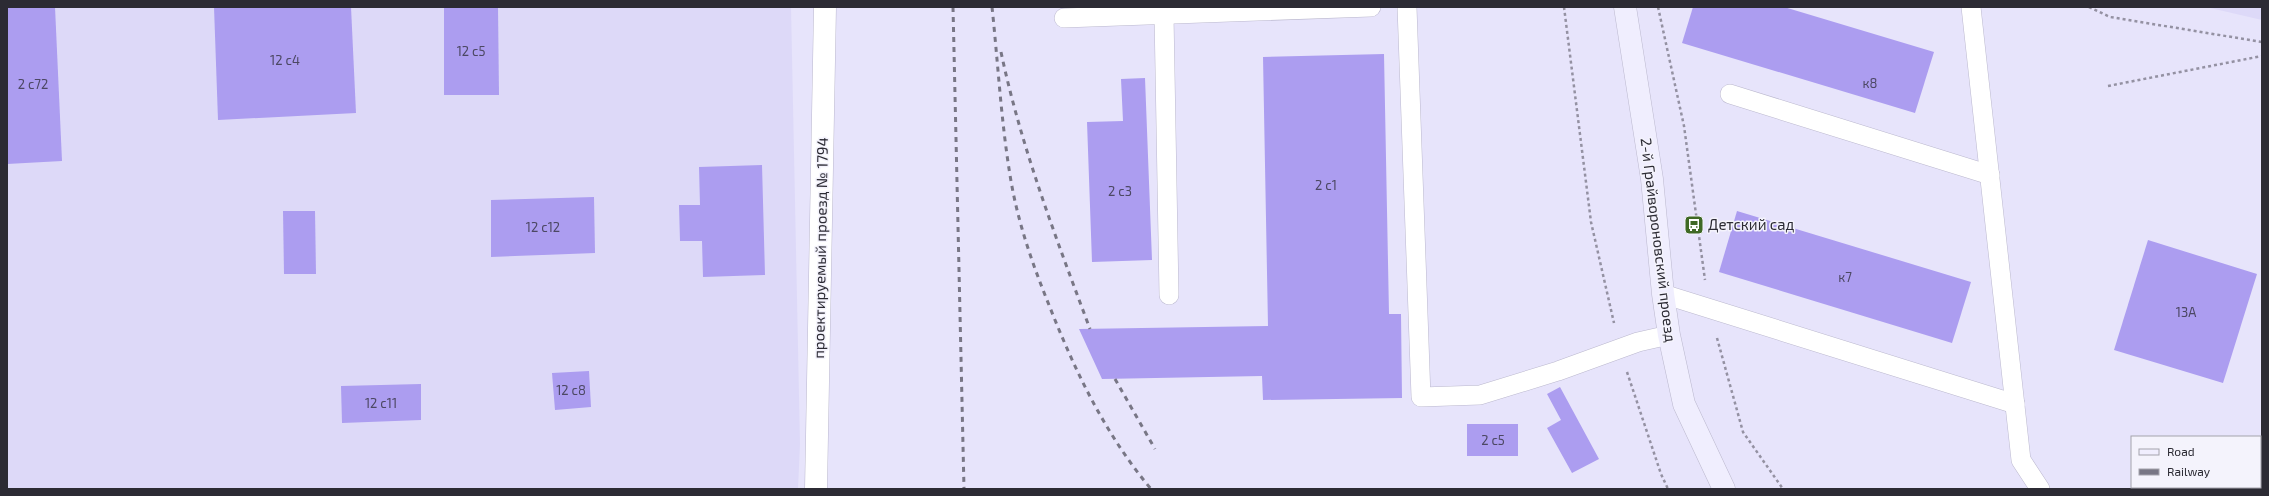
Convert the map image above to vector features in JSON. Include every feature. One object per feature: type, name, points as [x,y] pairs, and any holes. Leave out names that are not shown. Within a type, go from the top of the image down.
[{"type":"main road","name":"2-й Грайвороновский проезд","points":[[1625,7],[1652,179],[1663,294],[1669,336],[1684,404],[1724,489]]},
{"type":"street","name":"проектируемый проезд № 1794","points":[[816,489],[825,7]]},
{"type":"lane","points":[[1064,18],[1371,7]]},
{"type":"lane","points":[[1407,7],[1421,397],[1480,395],[1638,342],[1669,336]]},
{"type":"lane","points":[[1971,7],[2021,460],[2040,489]]},
{"type":"lane","points":[[1164,15],[1169,295]]},
{"type":"lane","points":[[1730,94],[1990,175]]},
{"type":"lane","points":[[1663,294],[2015,404]]},
{"type":"path","points":[[1564,7],[1590,222],[1620,349],[1661,474],[1668,489]]},
{"type":"path","points":[[1658,7],[1684,126],[1709,308],[1743,432],[1783,489]]},
{"type":"path","points":[[2089,7],[2110,17],[2262,42]]},
{"type":"path","points":[[2108,86],[2262,56]]},
{"type":"shaded area","points":[[7,7],[791,7],[800,444],[798,489],[7,489]]},
{"type":"shaded area","points":[[2206,7],[2262,7],[2262,20]]},
{"type":"building","points":[[7,7],[55,7],[62,161],[7,164]]},
{"type":"building","points":[[214,7],[351,7],[356,113],[218,120]]},
{"type":"building","points":[[444,7],[498,7],[499,95],[444,95]]},
{"type":"building","points":[[1693,7],[1784,7],[1934,52],[1915,113],[1682,43]]},
{"type":"building","points":[[1384,54],[1389,314],[1401,314],[1402,398],[1263,400],[1262,376],[1102,379],[1079,329],[1268,326],[1263,57]]},
{"type":"building","points":[[1145,78],[1152,260],[1092,262],[1087,122],[1123,121],[1121,79]]},
{"type":"building","points":[[762,165],[765,275],[703,277],[702,241],[680,241],[679,205],[700,205],[699,167]]},
{"type":"building","points":[[594,197],[595,253],[491,257],[491,200]]},
{"type":"building","points":[[283,211],[315,211],[316,274],[284,274]]},
{"type":"building","points":[[1737,211],[1971,282],[1952,343],[1719,272]]},
{"type":"building","points":[[2148,240],[2257,274],[2223,383],[2114,350]]},
{"type":"building","points":[[589,371],[591,407],[555,410],[552,373]]},
{"type":"building","points":[[421,384],[421,420],[342,423],[341,386]]},
{"type":"building","points":[[1560,387],[1599,459],[1572,473],[1547,428],[1561,420],[1547,394]]},
{"type":"building","points":[[1467,424],[1518,424],[1518,456],[1467,456]]},
{"type":"railway","points":[[953,7],[964,489]]},
{"type":"railway","points":[[992,7],[1002,112],[1010,175],[1021,225],[1031,257],[1069,354],[1092,401],[1119,446],[1151,489]]},
{"type":"railway","points":[[1001,52],[1019,123],[1040,192],[1090,329]]},
{"type":"railway","points":[[1115,379],[1155,449]]},
{"type":"place","name":"Детский сад","points":[[1694,225]]}]
